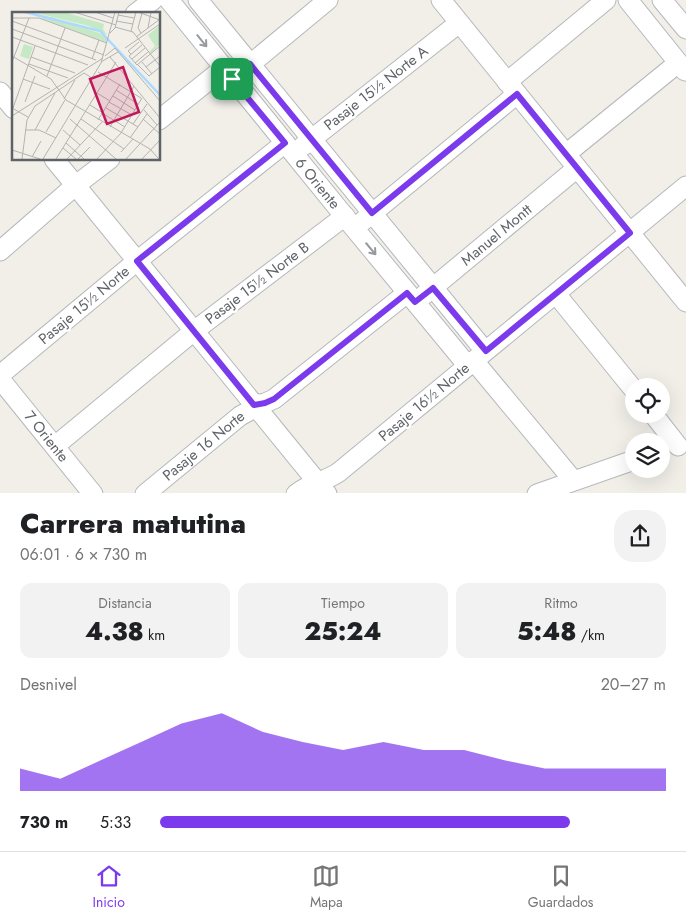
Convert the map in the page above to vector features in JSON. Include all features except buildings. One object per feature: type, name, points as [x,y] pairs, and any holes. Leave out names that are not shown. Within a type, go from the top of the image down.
[{"type":"street","points":[[138,12],[153,0]]},
{"type":"street","name":"6 Oriente","points":[[198,0],[433,288],[476,359],[573,480]]},
{"type":"street","points":[[160,119],[228,74],[250,64],[328,0]]},
{"type":"street","name":"Pasaje 15½ Norte B","points":[[55,446],[194,331],[349,222],[372,213],[512,88],[606,0]]},
{"type":"street","points":[[628,0],[682,68]]},
{"type":"street","points":[[662,0],[684,24]]},
{"type":"street","name":"6 Oriente","points":[[172,1],[228,74],[411,297],[476,359]]},
{"type":"street","points":[[446,2],[459,22],[686,302]]},
{"type":"street","name":"Pasaje 15½ Norte A","points":[[290,148],[312,139],[459,22]]},
{"type":"street","name":"Manuel Montt","points":[[411,297],[433,288],[572,161],[682,68]]},
{"type":"street","points":[[0,92],[12,106]]},
{"type":"street","points":[[0,120],[12,110]]},
{"type":"street","name":"Pasaje 15½ Norte","points":[[0,375],[137,261],[290,148]]},
{"type":"street","points":[[55,160],[322,488]]},
{"type":"street","points":[[0,251],[109,160]]},
{"type":"street","name":"Pasaje 16½ Norte","points":[[297,493],[305,486],[322,488],[327,479],[339,472],[686,186]]},
{"type":"street","points":[[556,294],[625,379]]},
{"type":"street","name":"Pasaje 16 Norte","points":[[146,493],[254,405],[274,399],[411,297]]},
{"type":"street","name":"7 Oriente","points":[[0,379],[92,493]]},
{"type":"street","points":[[659,423],[675,447]]},
{"type":"street","points":[[543,492],[625,463]]},
{"type":"route","points":[[250,64],[372,213],[517,94],[630,233],[486,351],[433,288],[415,302],[407,293],[274,399],[254,405],[137,261],[285,143],[232,79],[250,64]]}]
